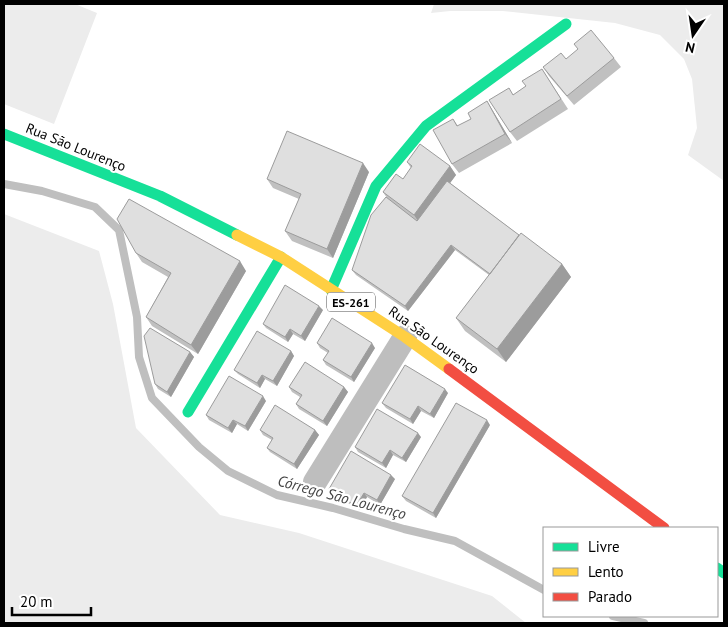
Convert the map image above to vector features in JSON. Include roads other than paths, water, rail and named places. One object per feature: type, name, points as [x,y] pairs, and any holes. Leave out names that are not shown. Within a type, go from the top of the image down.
[{"type":"main road","points":[[331,290],[376,186],[426,126],[566,24]]},
{"type":"main road","name":"Rua São Lourenço","points":[[4,134],[160,196],[281,257],[405,337],[663,527]]},
{"type":"main road","points":[[188,412],[281,257]]},
{"type":"street","points":[[314,482],[405,337]]},
{"type":"waterway","name":"Córrego São Lourenço","points":[[4,184],[42,191],[95,207],[119,230],[137,317],[139,357],[152,398],[199,447],[228,471],[277,495],[455,541],[543,589]]},
{"type":"waterway","name":"Córrego São Lourenço","points":[[617,617],[644,623]]}]
